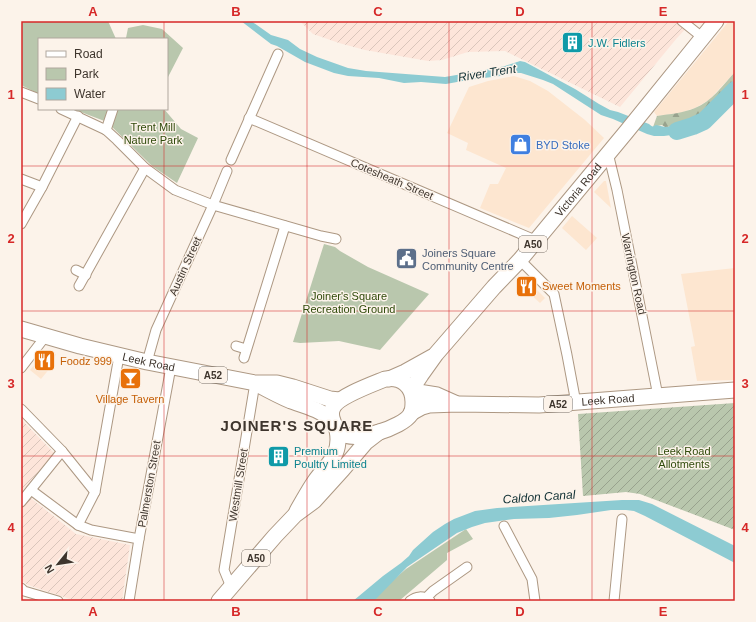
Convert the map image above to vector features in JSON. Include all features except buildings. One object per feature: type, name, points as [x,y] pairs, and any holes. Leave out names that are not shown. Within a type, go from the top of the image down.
[{"type":"main road","name":"Victoria Road","points":[[412,391],[436,354],[494,287],[520,260],[640,115],[702,38],[712,22]]},
{"type":"main road","name":"Leek Road","points":[[21,329],[45,337],[119,356],[255,383],[277,383],[330,400],[339,400]]},
{"type":"main road","name":"Victoria Road","points":[[389,378],[414,367],[436,354]]},
{"type":"main road","points":[[428,366],[428,381],[437,395]]},
{"type":"main road","points":[[335,426],[332,410],[339,400],[389,378]]},
{"type":"main road","name":"A52","points":[[389,378],[403,382],[412,391]]},
{"type":"main road","name":"Leek Road","points":[[255,383],[273,393],[328,416],[335,426]]},
{"type":"main road","name":"Leek Road","points":[[411,413],[429,405],[539,405],[735,390]]},
{"type":"main road","name":"Leek Road","points":[[412,391],[437,395],[458,404]]},
{"type":"main road","points":[[411,413],[414,404],[412,391]]},
{"type":"main road","name":"A52","points":[[335,426],[345,435],[359,436],[379,432],[408,418],[411,413]]},
{"type":"main road","name":"A50","points":[[295,516],[306,494],[332,461],[338,441],[335,426]]},
{"type":"main road","name":"A50","points":[[219,601],[275,536],[295,516],[314,501],[366,442],[379,432]]},
{"type":"street","points":[[682,21],[702,38]]},
{"type":"street","points":[[231,160],[278,54]]},
{"type":"street","points":[[21,92],[38,99]]},
{"type":"street","points":[[63,110],[106,130],[145,168],[175,190],[213,205],[336,239]]},
{"type":"street","points":[[106,130],[113,110]]},
{"type":"street","points":[[21,224],[42,187],[78,116]]},
{"type":"street","name":"Cotesheath Street","points":[[249,118],[535,240]]},
{"type":"street","name":"Warrington Road","points":[[608,153],[618,190],[621,213],[658,396]]},
{"type":"street","points":[[79,286],[145,168]]},
{"type":"street","name":"Austin Street","points":[[147,362],[156,330],[227,171]]},
{"type":"street","points":[[21,179],[42,187]]},
{"type":"street","points":[[244,358],[285,226]]},
{"type":"street","points":[[520,260],[554,294],[576,403]]},
{"type":"street","points":[[76,270],[86,274]]},
{"type":"street","points":[[21,368],[45,337]]},
{"type":"street","points":[[236,346],[246,349]]},
{"type":"street","points":[[78,525],[95,492],[119,356]]},
{"type":"street","name":"Palmerston Street","points":[[129,601],[170,367]]},
{"type":"street","name":"Westmill Street","points":[[231,587],[224,570],[255,383]]},
{"type":"street","points":[[21,409],[62,451],[95,492]]},
{"type":"street","points":[[21,502],[62,451]]},
{"type":"street","points":[[31,490],[78,525],[91,530],[139,539]]},
{"type":"street","points":[[614,601],[622,519]]},
{"type":"street","points":[[504,526],[532,579],[535,601]]},
{"type":"street","points":[[410,601],[413,598],[418,597],[428,600],[433,591],[467,567]]},
{"type":"street","points":[[21,588],[24,591],[58,601]]},
{"type":"shaded area","points":[[300,21],[693,21],[620,107],[505,51],[468,52],[442,60],[428,61],[365,50],[339,43],[313,34]]},
{"type":"shaded area","points":[[729,21],[735,21],[735,72],[709,100],[695,108],[680,113],[657,116],[654,112]]},
{"type":"shaded area","points":[[514,76],[530,81],[548,91],[585,120],[604,138],[529,228],[480,208],[490,184],[498,184],[506,168],[466,150],[468,143],[447,133],[469,87],[488,81]]},
{"type":"shaded area","points":[[604,181],[606,181],[611,208],[594,192]]},
{"type":"shaded area","points":[[572,216],[597,238],[586,250],[562,228]]},
{"type":"shaded area","points":[[735,268],[735,380],[697,381],[691,347],[695,346],[681,274]]},
{"type":"shaded area","name":"Sweet Moments","points":[[524,277],[545,298],[540,303],[517,282]]},
{"type":"shaded area","name":"Foodz 999","points":[[46,351],[56,354],[51,367],[41,379],[30,370]]},
{"type":"shaded area","points":[[21,419],[54,453],[22,491],[76,534],[130,545],[122,601],[73,600],[28,585],[21,580]]},
{"type":"green space","points":[[21,21],[108,21],[116,38],[38,38],[38,94],[21,85]]},
{"type":"green space","points":[[143,25],[162,29],[183,48],[168,77],[168,38],[126,38],[128,28]]},
{"type":"green space","points":[[735,72],[735,86],[692,121],[679,126],[665,127],[662,125],[653,127],[657,116],[686,111],[706,102]]},
{"type":"green space","name":"Trent Mill Nature Park","points":[[76,110],[165,110],[181,129],[198,138],[177,183],[152,166],[107,122]]},
{"type":"green space","name":"Joiner's Square Recreation Ground","points":[[324,244],[335,247],[368,267],[429,294],[380,350],[339,341],[293,342]]},
{"type":"green space","name":"Leek Road Allotments","points":[[735,403],[735,530],[640,494],[626,492],[583,496],[578,414]]},
{"type":"green space","points":[[466,529],[473,539],[447,553],[447,560],[399,601],[369,601],[406,569]]},
{"type":"water","points":[[241,21],[251,21],[271,35],[288,40],[300,49],[317,57],[348,68],[366,71],[445,77],[496,68],[520,61],[525,62],[575,89],[610,110],[652,126],[679,126],[692,121],[706,124],[687,133],[654,136],[601,115],[553,84],[521,73],[446,84],[421,82],[404,83],[379,78],[348,76],[334,73],[305,62],[271,44]]},
{"type":"water","points":[[639,500],[652,504],[735,546],[735,563],[634,511],[611,510],[549,518],[514,519],[485,523],[457,533],[407,567],[374,601],[353,601],[401,563],[433,532],[454,519],[475,511],[497,508]]},
{"type":"waterway","name":"River Trent","points":[[677,131],[704,121],[735,90]]},
{"type":"place","name":"J.W. Fidlers","points":[[572,43]]},
{"type":"place","name":"BYD Stoke","points":[[520,145]]},
{"type":"place","name":"Joiners Square Community Centre","points":[[407,259]]},
{"type":"place","name":"Sweet Moments","points":[[527,286]]},
{"type":"place","name":"Foodz 999","points":[[45,361]]},
{"type":"place","name":"Village Tavern","points":[[130,379]]},
{"type":"place","name":"Premium Poultry Limited","points":[[278,457]]},
{"type":"district","name":"JOINER'S SQUARE","points":[[297,426]]},
{"type":"water label","name":"Caldon Canal","points":[[539,497]]}]
